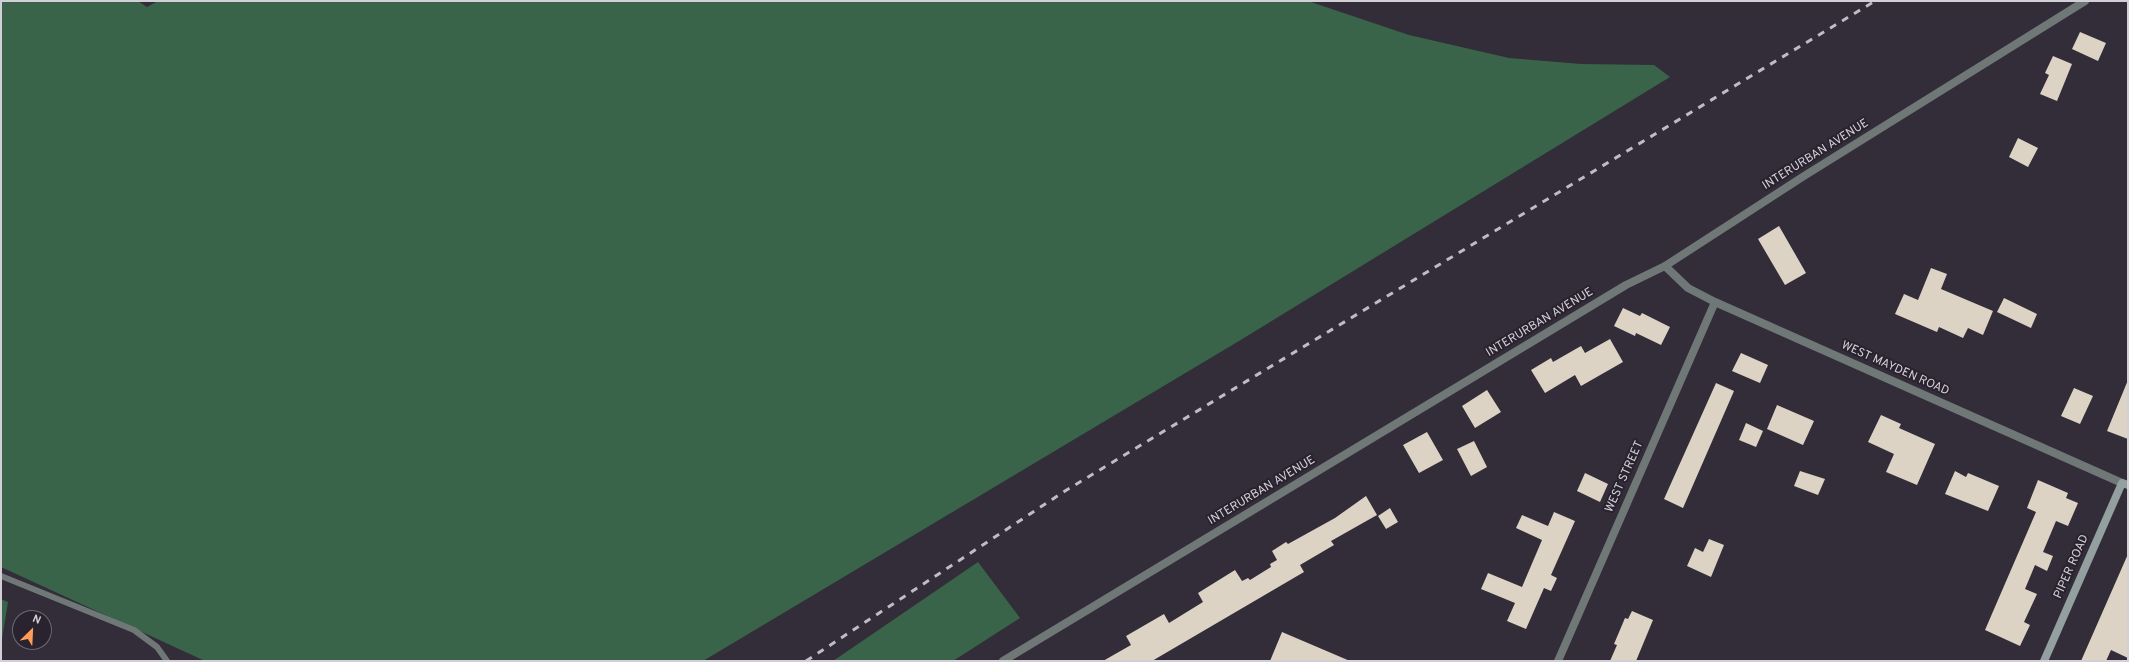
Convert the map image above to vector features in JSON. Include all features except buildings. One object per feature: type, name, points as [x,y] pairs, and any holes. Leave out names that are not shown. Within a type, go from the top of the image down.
[{"type":"street","name":"INTERURBAN AVENUE","points":[[1003,661],[1626,285],[1665,266],[1804,176],[2085,1]]},
{"type":"street","name":"WEST MAYDEN ROAD","points":[[1665,266],[1688,288],[1715,302],[2125,484]]},
{"type":"street","name":"WEST STREET","points":[[1558,661],[1715,302]]},
{"type":"street","name":"PIPER ROAD","points":[[2044,661],[2125,484]]},
{"type":"lane","points":[[1,576],[134,630],[157,647],[167,661]]},
{"type":"green space","points":[[1,1],[138,1],[147,7],[158,1],[1308,1],[1409,35],[1509,58],[1581,64],[1654,65],[1670,77],[1239,341],[703,661],[205,661],[1,567]]},
{"type":"green space","points":[[978,562],[1020,618],[953,661],[833,661]]},
{"type":"green space","points":[[1,599],[8,602],[1,645]]},
{"type":"railway","points":[[806,661],[1065,491],[1875,1]]}]
